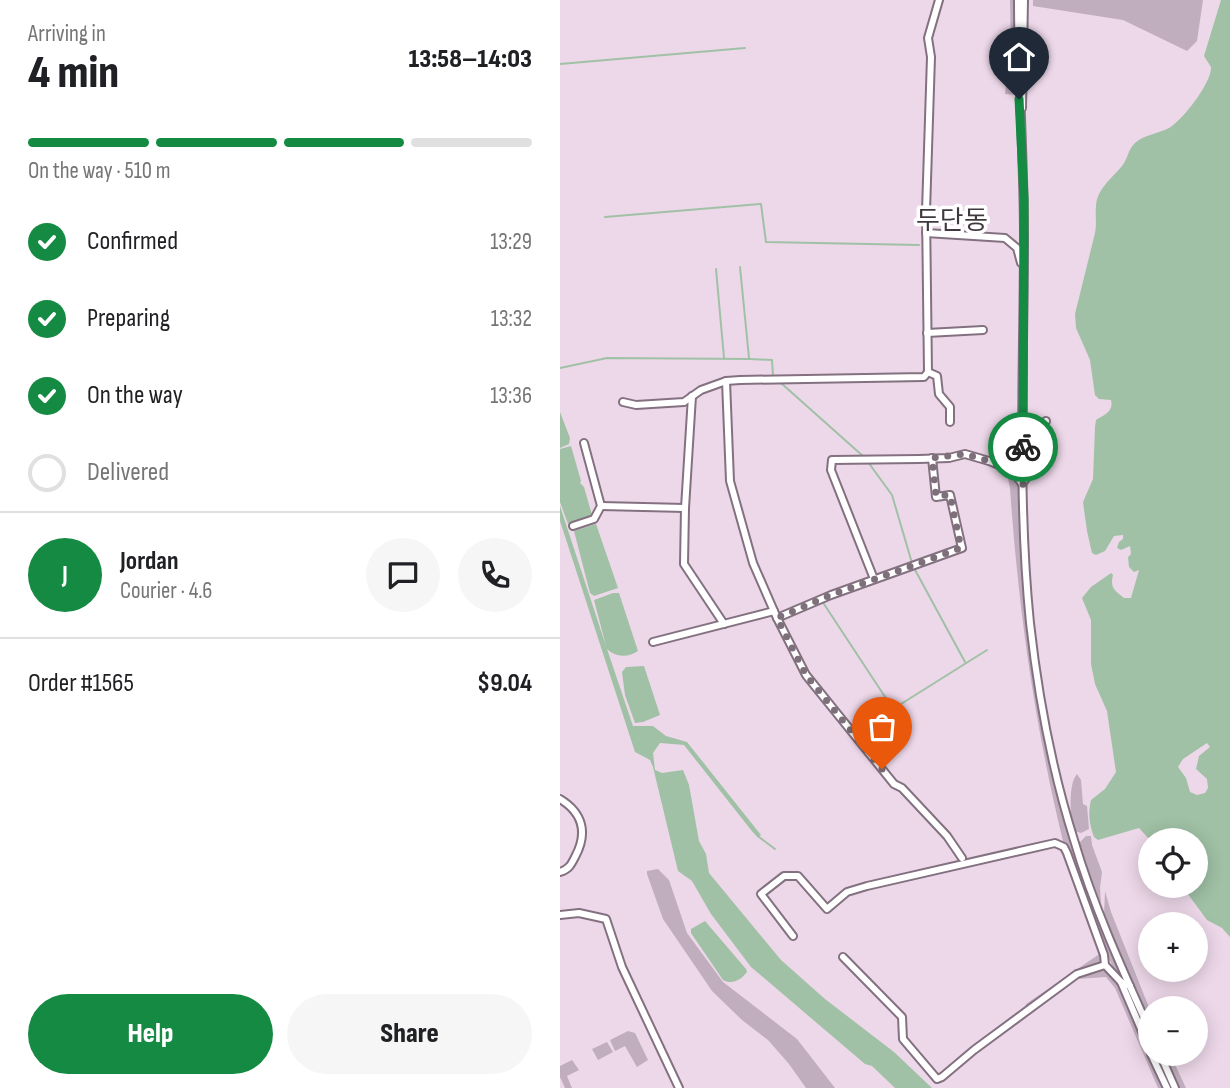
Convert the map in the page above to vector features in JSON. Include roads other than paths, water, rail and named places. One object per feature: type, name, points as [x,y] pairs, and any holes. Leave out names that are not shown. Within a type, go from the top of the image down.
[{"type":"street","points":[[623,402],[648,405],[684,401],[701,390],[726,382],[917,378],[924,377],[928,372],[926,233],[931,57],[928,38],[939,0]]},
{"type":"street","points":[[1018,0],[1024,177],[1023,486],[1030,621],[1051,750],[1073,838],[1138,1004]]},
{"type":"street","points":[[1020,114],[1023,103],[1024,0]]},
{"type":"street","points":[[926,233],[1005,237],[1017,248],[1024,267]]},
{"type":"street","points":[[927,333],[983,330]]},
{"type":"street","points":[[928,372],[937,376],[939,394],[950,407],[950,422]]},
{"type":"street","points":[[726,382],[730,481],[753,563],[806,675],[894,784],[947,836],[962,858]]},
{"type":"street","points":[[692,396],[684,564],[724,624]]},
{"type":"street","points":[[1023,486],[1034,432],[1046,421]]},
{"type":"street","points":[[573,526],[594,519],[601,506],[584,443]]},
{"type":"street","points":[[874,579],[831,470],[831,461],[932,458],[965,454],[1013,471],[1023,486]]},
{"type":"street","points":[[653,642],[776,614],[961,548],[950,495],[936,496],[932,458]]},
{"type":"street","points":[[601,506],[685,508]]},
{"type":"street","points":[[560,799],[576,813],[583,834],[583,845],[571,866],[560,872]]},
{"type":"street","points":[[793,936],[761,894],[784,876],[798,876],[827,909],[847,892],[867,886],[1055,843],[1064,847],[1067,853],[1104,954],[1105,965],[1121,982],[1138,1023]]},
{"type":"street","points":[[560,915],[579,913],[606,919],[622,967],[679,1088]]},
{"type":"street","points":[[843,957],[902,1017],[903,1039],[937,1079],[1077,974],[1105,965]]},
{"type":"street","points":[[1121,982],[1130,986]]},
{"type":"street","points":[[1157,1066],[1167,1088]]},
{"type":"street","points":[[1165,1066],[1175,1088]]},
{"type":"waterway","points":[[560,64],[745,48]]},
{"type":"waterway","points":[[605,217],[760,204]]},
{"type":"waterway","points":[[761,204],[766,242],[919,245]]},
{"type":"waterway","points":[[740,267],[749,358]]},
{"type":"waterway","points":[[716,269],[724,358]]},
{"type":"waterway","points":[[560,368],[607,358],[749,359],[772,360],[773,376]]},
{"type":"waterway","points":[[781,383],[864,457]]},
{"type":"waterway","points":[[868,462],[892,495],[912,563]]},
{"type":"waterway","points":[[914,568],[965,662]]},
{"type":"waterway","points":[[822,601],[893,709],[987,650]]},
{"type":"waterway","points":[[759,837],[775,849]]},
{"type":"district","name":"두단동","points":[[952,220]]}]
